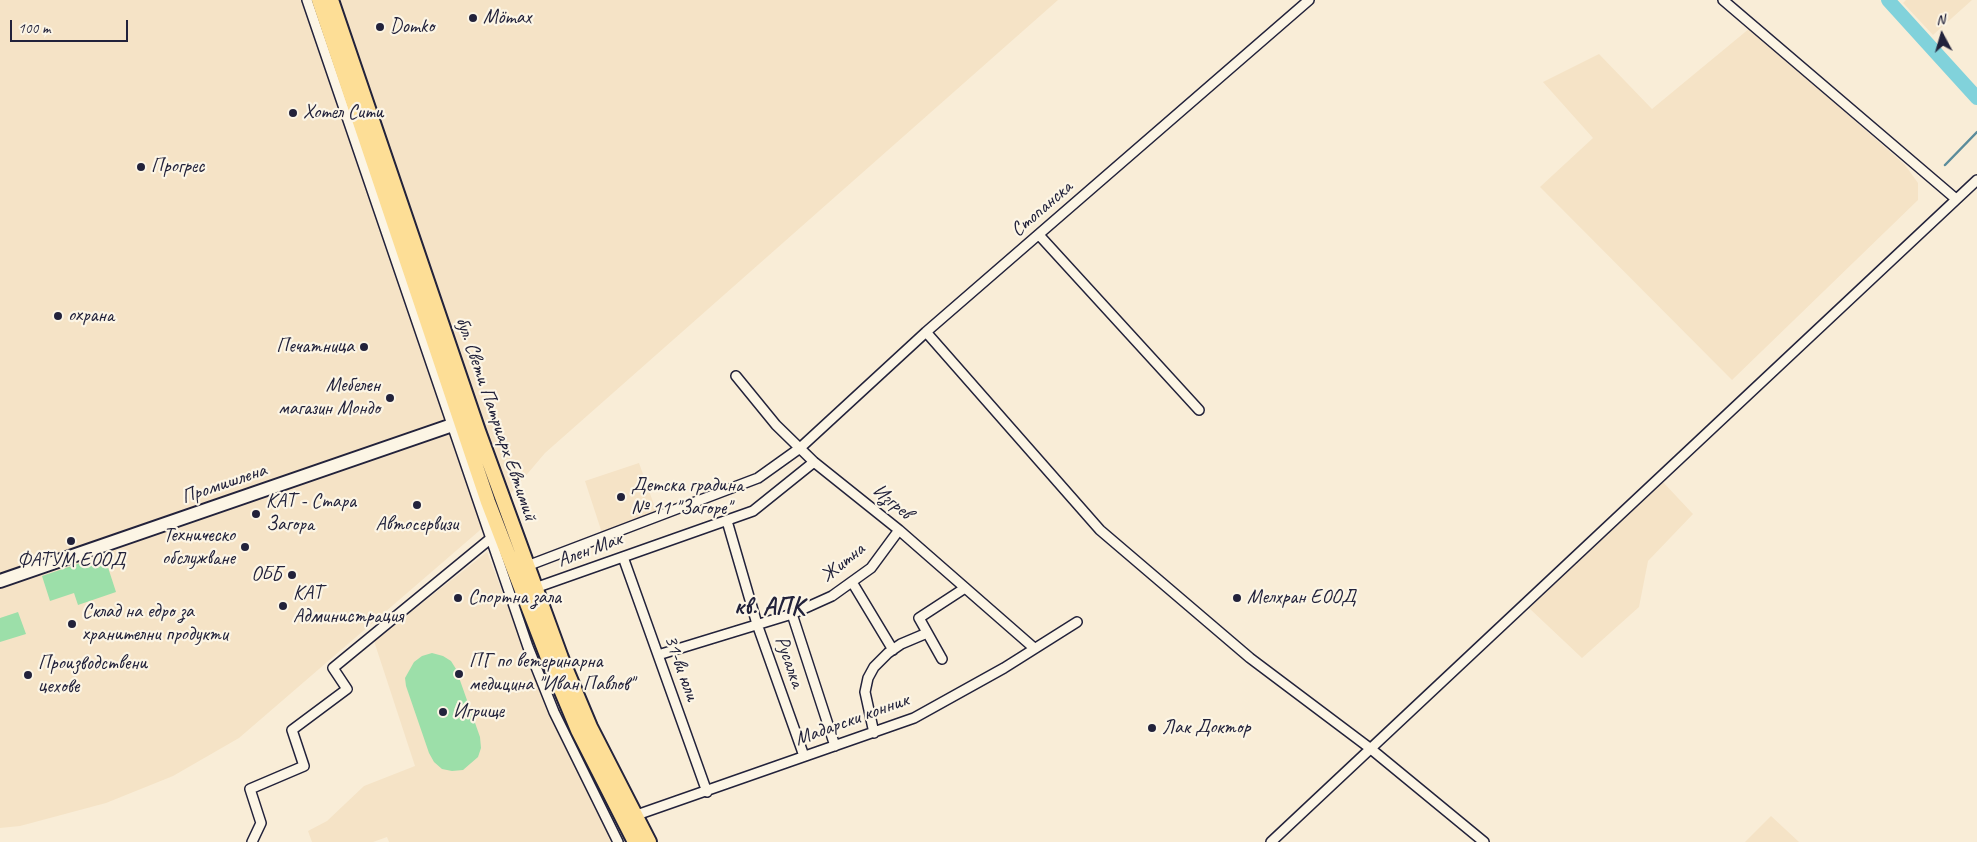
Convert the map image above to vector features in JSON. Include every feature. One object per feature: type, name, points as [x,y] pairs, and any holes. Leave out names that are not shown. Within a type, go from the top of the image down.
[{"type":"main road","name":"бул. Свети Патриарх Евтимий","points":[[319,0],[457,424],[498,526],[532,619],[578,730],[630,817],[649,842]]},
{"type":"main road","name":"бул. Свети Патриарх Евтимий","points":[[331,0],[482,442],[561,658],[630,817],[635,842]]},
{"type":"main road","points":[[467,400],[457,424],[482,442]]},
{"type":"main road","name":"Промишлена","points":[[0,581],[457,424]]},
{"type":"street","points":[[307,0],[457,424],[490,539],[528,647],[554,712],[618,842]]},
{"type":"street","name":"Стопанска","points":[[527,566],[758,478],[800,448],[926,332],[1309,0]]},
{"type":"street","points":[[1723,0],[1956,199]]},
{"type":"street","points":[[1271,842],[1977,180]]},
{"type":"street","points":[[1039,235],[1199,410]]},
{"type":"street","points":[[926,332],[1100,530],[1250,658],[1371,748],[1484,842]]},
{"type":"street","name":"Изгрев","points":[[736,376],[776,425],[814,462],[898,530],[1034,648]]},
{"type":"street","name":"Ален Мак","points":[[535,588],[753,511],[814,462]]},
{"type":"street","name":"Русалка","points":[[727,521],[757,624],[804,756]]},
{"type":"street","points":[[252,842],[262,823],[250,790],[304,766],[292,730],[347,689],[334,668],[490,539],[498,526]]},
{"type":"street","name":"Житна","points":[[658,655],[792,614],[832,596],[871,568],[898,530]]},
{"type":"street","name":"31-ви юли","points":[[623,557],[707,792]]},
{"type":"street","points":[[852,582],[893,650]]},
{"type":"street","points":[[942,659],[919,618],[965,588]]},
{"type":"street","points":[[792,614],[835,746]]},
{"type":"street","name":"Мадарски конник","points":[[630,817],[707,792],[914,718],[1004,668],[1077,622]]},
{"type":"street","points":[[874,733],[865,692],[868,678],[874,667],[893,650],[927,632]]},
{"type":"shaded area","points":[[0,0],[1058,0],[545,453],[479,531],[239,738],[173,776],[106,803],[20,826],[0,828]]},
{"type":"shaded area","points":[[1906,0],[1972,0],[1933,35],[1903,3]]},
{"type":"shaded area","points":[[1750,28],[1905,165],[1918,183],[1918,200],[1732,380],[1540,187],[1593,138],[1543,82],[1599,54],[1652,109]]},
{"type":"shaded area","name":"Детска градина № 11 \"Загоре\"","points":[[639,463],[657,513],[602,533],[585,481]]},
{"type":"shaded area","points":[[1662,481],[1693,514],[1648,561],[1639,607],[1582,658],[1529,608]]},
{"type":"shaded area","name":"ПГ по ветеринарна медицина \"Иван Павлов\"","points":[[487,552],[547,708],[612,842],[389,842],[387,837],[373,842],[312,842],[308,831],[327,821],[364,786],[415,766],[374,641]]},
{"type":"shaded area","points":[[1771,816],[1799,842],[1745,842]]},
{"type":"green space","points":[[104,555],[116,592],[78,605],[74,593],[50,601],[42,576]]},
{"type":"green space","points":[[18,612],[26,634],[0,642],[0,618]]},
{"type":"green space","name":"Игрище","points":[[432,653],[443,656],[451,661],[456,669],[480,737],[481,748],[478,757],[463,770],[452,771],[442,769],[434,762],[429,753],[406,686],[405,678],[414,662],[422,656]]},
{"type":"waterway","points":[[1888,0],[1977,98]]},
{"type":"waterway","points":[[1945,165],[1977,132]]},
{"type":"place","name":"Mömax","points":[[473,18]]},
{"type":"place","name":"Domko","points":[[380,27]]},
{"type":"place","name":"Хотел Сити","points":[[293,113]]},
{"type":"place","name":"Прогрес","points":[[141,167]]},
{"type":"place","name":"охрана","points":[[58,316]]},
{"type":"place","name":"Печатница","points":[[364,347]]},
{"type":"place","name":"Мебелен магазин Мондо","points":[[390,398]]},
{"type":"place","name":"Детска градина № 11 \"Загоре\"","points":[[621,497]]},
{"type":"place","name":"Автосервизи","points":[[417,505]]},
{"type":"place","name":"КАТ - Стара Загора","points":[[256,514]]},
{"type":"place","name":"ФАТУМ ЕООД","points":[[71,541]]},
{"type":"place","name":"Техническо обслужване","points":[[245,547]]},
{"type":"place","name":"ОББ","points":[[292,575]]},
{"type":"place","name":"Спортна зала","points":[[458,598]]},
{"type":"place","name":"Мелхран ЕООД","points":[[1237,598]]},
{"type":"place","name":"КАТ Администрация","points":[[283,606]]},
{"type":"place","name":"Склад на едро за хранителни продукти","points":[[72,624]]},
{"type":"place","name":"ПГ по ветеринарна медицина \"Иван Павлов\"","points":[[459,674]]},
{"type":"place","name":"Производствени цехове","points":[[28,675]]},
{"type":"place","name":"Игрище","points":[[443,712]]},
{"type":"place","name":"Лак Доктор","points":[[1152,728]]},
{"type":"district","name":"кв. АПК","points":[[769,607]]}]
